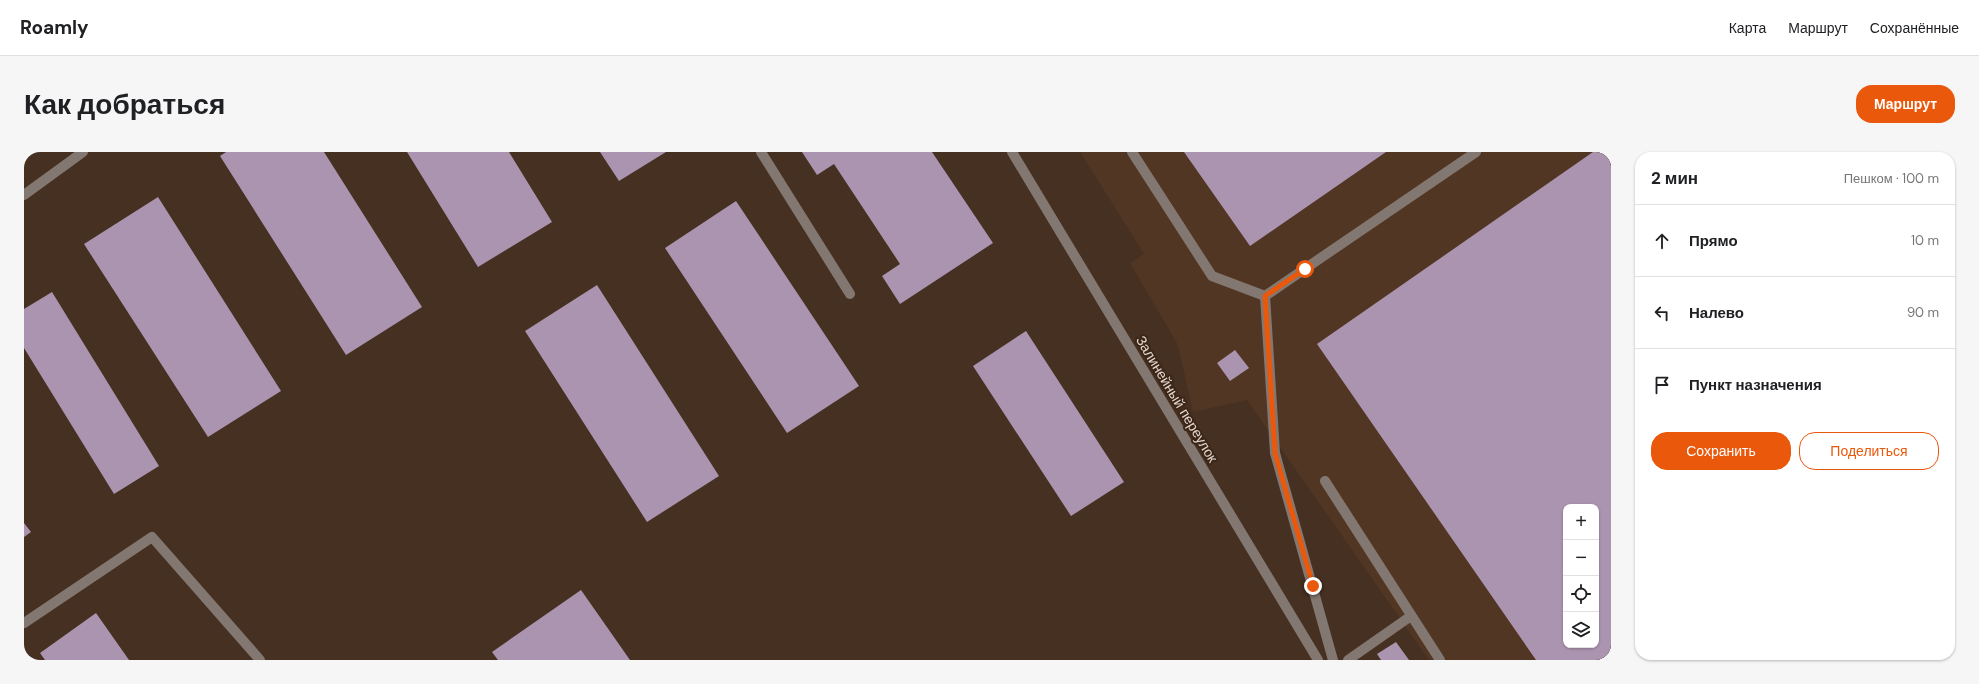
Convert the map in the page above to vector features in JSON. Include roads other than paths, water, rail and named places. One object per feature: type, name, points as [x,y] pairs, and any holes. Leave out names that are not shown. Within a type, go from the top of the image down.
[{"type":"street","points":[[24,195],[83,152]]},
{"type":"street","points":[[761,152],[850,294]]},
{"type":"street","name":"Залинейный переулок","points":[[1012,152],[1318,660]]},
{"type":"street","points":[[1132,152],[1212,276],[1265,296]]},
{"type":"street","points":[[1265,296],[1476,152]]},
{"type":"street","points":[[1265,296],[1275,453],[1333,660]]},
{"type":"street","points":[[1325,481],[1440,660]]},
{"type":"street","points":[[24,623],[152,537],[260,660]]},
{"type":"street","points":[[1348,660],[1411,616]]}]
